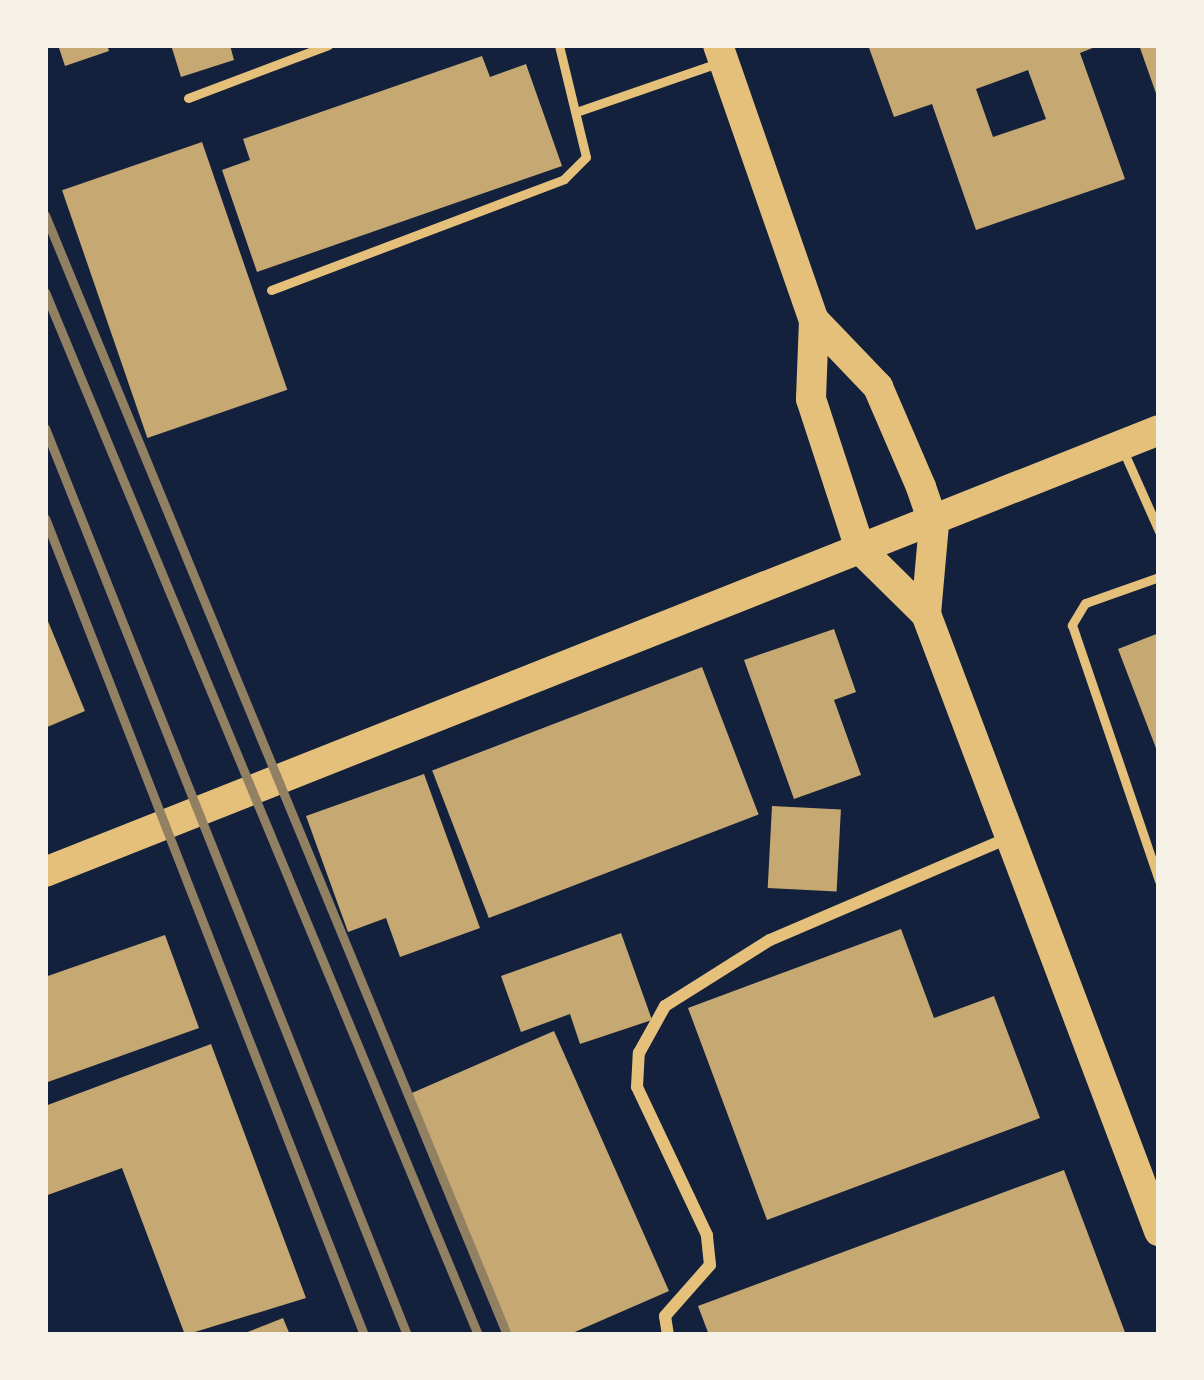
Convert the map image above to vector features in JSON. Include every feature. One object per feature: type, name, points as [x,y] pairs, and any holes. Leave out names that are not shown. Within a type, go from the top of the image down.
[{"type":"main road","points":[[720,53],[814,320],[812,399],[860,549],[926,614]]},
{"type":"main road","points":[[814,320],[878,387],[934,524],[926,614],[1006,839],[1159,1231]]},
{"type":"main road","points":[[45,872],[860,549],[934,524],[1159,430]]},
{"type":"street","points":[[668,1335],[665,1316],[710,1265],[707,1235],[637,1088],[639,1053],[665,1006],[770,940],[1006,839]]},
{"type":"lane","points":[[188,98],[328,45]]},
{"type":"lane","points":[[271,290],[564,179],[586,157],[579,111],[559,45]]},
{"type":"lane","points":[[579,111],[720,53]]},
{"type":"lane","points":[[1121,446],[1159,531]]},
{"type":"lane","points":[[1159,577],[1085,603],[1072,625],[1159,880]]},
{"type":"building","points":[[58,45],[107,45],[109,51],[65,66]]},
{"type":"building","points":[[171,45],[230,45],[234,60],[181,77]]},
{"type":"building","points":[[868,45],[1100,45],[1080,53],[1125,179],[976,230],[932,104],[894,117]],"holes":[[[1028,70],[1046,119],[993,137],[976,89]]]},
{"type":"building","points":[[1139,45],[1159,45],[1159,99],[1158,99]]},
{"type":"building","points":[[482,56],[490,77],[526,64],[562,166],[257,272],[222,170],[250,160],[243,139]]},
{"type":"building","points":[[202,142],[287,390],[147,438],[62,190]]},
{"type":"building","points":[[45,614],[85,711],[45,728]]},
{"type":"building","points":[[834,629],[856,692],[834,700],[861,775],[794,799],[744,660]]},
{"type":"building","points":[[1159,633],[1159,756],[1118,649]]},
{"type":"building","points":[[702,667],[759,815],[489,918],[432,771]]},
{"type":"building","points":[[424,774],[480,928],[400,957],[386,918],[348,932],[306,816]]},
{"type":"building","points":[[772,806],[841,810],[837,891],[768,888]]},
{"type":"building","points":[[901,929],[934,1018],[994,996],[1040,1118],[767,1220],[688,1008]]},
{"type":"building","points":[[621,933],[652,1020],[580,1044],[570,1014],[521,1032],[501,976]]},
{"type":"building","points":[[165,935],[199,1028],[45,1083],[45,977]]},
{"type":"building","points":[[554,1031],[669,1291],[568,1335],[511,1335],[405,1096]]},
{"type":"building","points":[[211,1044],[306,1298],[185,1335],[122,1168],[45,1196],[45,1106]]},
{"type":"building","points":[[1064,1170],[1126,1335],[709,1335],[698,1306]]},
{"type":"building","points":[[283,1318],[290,1335],[240,1335]]},
{"type":"railway","points":[[45,215],[507,1335]]},
{"type":"railway","points":[[45,292],[478,1335]]},
{"type":"railway","points":[[45,428],[407,1335]]},
{"type":"railway","points":[[45,518],[364,1335]]}]
